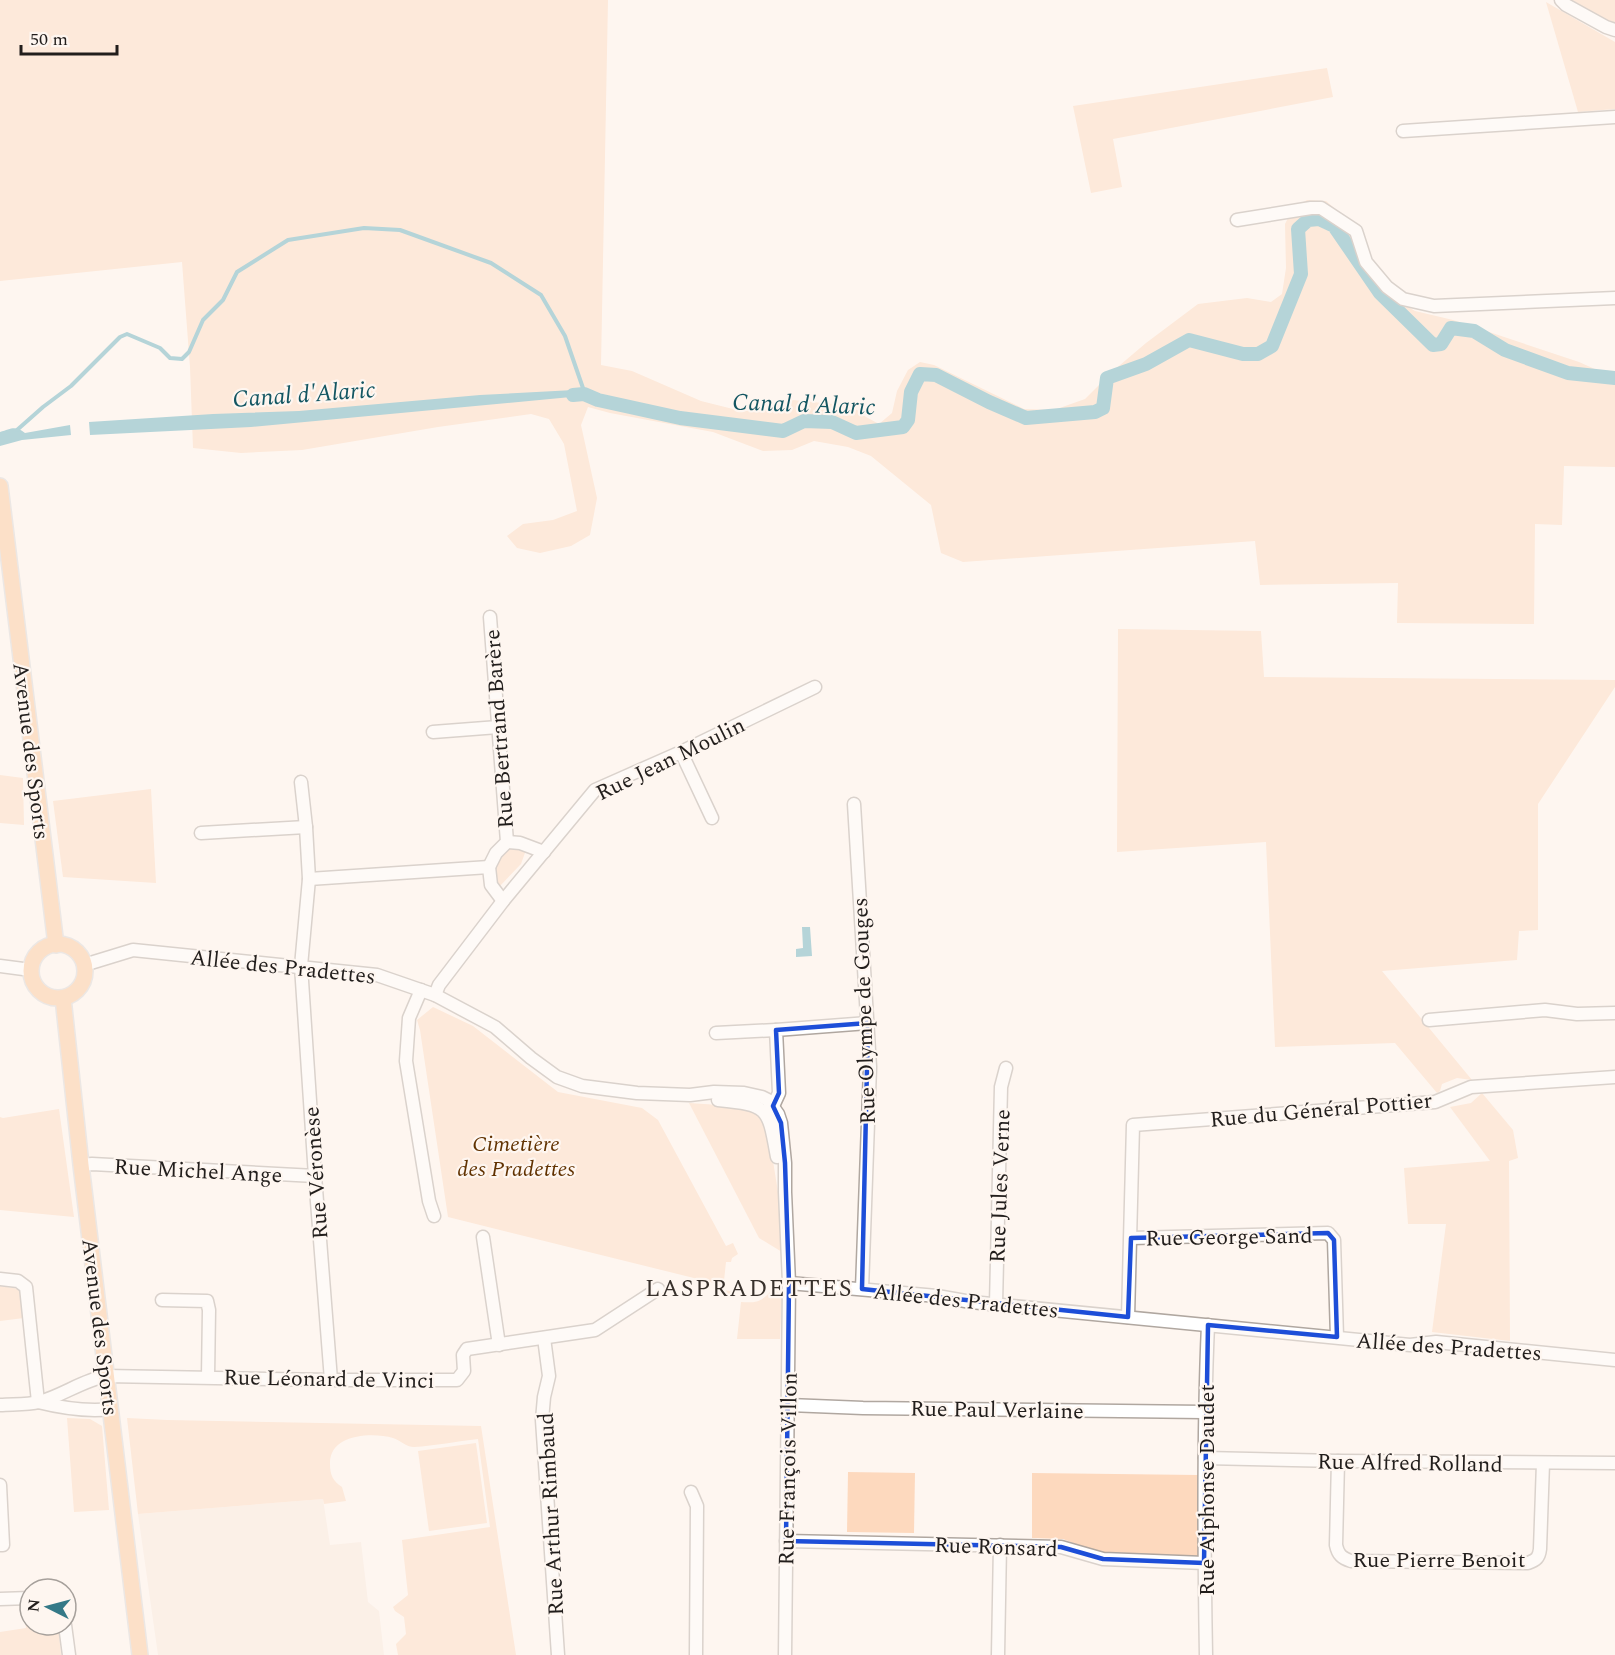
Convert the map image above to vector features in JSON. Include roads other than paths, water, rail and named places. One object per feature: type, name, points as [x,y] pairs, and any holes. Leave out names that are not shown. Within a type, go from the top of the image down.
[{"type":"main road","name":"Avenue des Sports","points":[[0,486],[56,945]]},
{"type":"main road","points":[[48,946],[70,948],[81,958],[84,965],[82,983],[76,991],[63,998],[47,996],[40,992],[31,978],[36,955],[48,946]]},
{"type":"main road","name":"Avenue des Sports","points":[[63,998],[140,1655]]},
{"type":"street","points":[[1561,0],[1566,5],[1615,30]]},
{"type":"street","points":[[1403,131],[1615,117]]},
{"type":"street","points":[[1237,220],[1321,208],[1356,231],[1366,261],[1387,287],[1403,299],[1434,306],[1615,298]]},
{"type":"street","name":"Rue Bertrand Barère","points":[[490,617],[507,842]]},
{"type":"street","name":"Rue Jean Moulin","points":[[435,995],[502,901],[595,790],[681,752],[815,687]]},
{"type":"street","points":[[432,732],[498,727]]},
{"type":"street","points":[[681,752],[712,818]]},
{"type":"street","name":"Rue Véronèse","points":[[301,782],[309,879],[301,966],[331,1380]]},
{"type":"street","name":"Rue Olympe de Gouges","points":[[854,804],[870,1067],[862,1289]]},
{"type":"street","points":[[201,833],[306,827]]},
{"type":"street","name":"Rue Bertrand Barère","points":[[489,867],[496,853],[507,842],[520,843],[544,852]]},
{"type":"street","points":[[309,879],[489,867],[492,885],[502,901]]},
{"type":"street","name":"Allée des Pradettes","points":[[84,965],[133,950],[377,975],[435,995],[495,1028],[556,1077],[582,1086],[637,1093],[690,1095],[748,1103],[769,1109]]},
{"type":"street","points":[[0,966],[31,970]]},
{"type":"street","points":[[421,990],[409,1018],[406,1061],[429,1201],[434,1216]]},
{"type":"street","points":[[1429,1020],[1545,1010],[1577,1014],[1615,1013]]},
{"type":"street","points":[[716,1033],[868,1023]]},
{"type":"street","points":[[776,1030],[779,1094],[769,1109],[769,1121],[785,1192],[789,1283]]},
{"type":"street","name":"Rue Jules Verne","points":[[996,1304],[1001,1087],[1006,1068]]},
{"type":"street","name":"Rue du Général Pottier","points":[[1131,1238],[1133,1125],[1435,1102],[1471,1087],[1615,1077]]},
{"type":"street","name":"Rue Michel Ange","points":[[81,1165],[315,1176]]},
{"type":"street","name":"Rue George Sand","points":[[1131,1238],[1328,1233],[1334,1240],[1337,1337]]},
{"type":"street","points":[[483,1237],[499,1345]]},
{"type":"street","points":[[1128,1317],[1131,1238]]},
{"type":"street","points":[[0,1279],[18,1281],[26,1287],[38,1402]]},
{"type":"street","name":"Allée des Pradettes","points":[[789,1283],[1410,1344],[1436,1342],[1615,1360]]},
{"type":"street","name":"Rue François Villon","points":[[785,1655],[789,1283]]},
{"type":"street","name":"Rue Léonard de Vinci","points":[[106,1376],[457,1380],[464,1371],[463,1355],[467,1349],[595,1330],[658,1289]]},
{"type":"street","points":[[162,1300],[207,1302],[209,1310],[208,1377]]},
{"type":"street","name":"Rue Alphonse Daudet","points":[[1206,1655],[1204,1412],[1208,1325]]},
{"type":"street","name":"Rue Arthur Rimbaud","points":[[544,1338],[549,1376],[542,1420],[558,1655]]},
{"type":"street","points":[[38,1402],[94,1378],[106,1376]]},
{"type":"street","points":[[0,1405],[38,1402],[71,1409],[111,1408]]},
{"type":"street","name":"Rue Paul Verlaine","points":[[789,1406],[1204,1412]]},
{"type":"street","name":"Rue Alfred Rolland","points":[[1205,1458],[1615,1463]]},
{"type":"street","name":"Rue Pierre Benoit","points":[[1338,1461],[1336,1545],[1343,1559],[1351,1561],[1528,1563],[1539,1556],[1540,1549],[1542,1463]]},
{"type":"street","points":[[0,1485],[3,1545],[0,1545]]},
{"type":"street","points":[[691,1492],[697,1506],[696,1655]]},
{"type":"street","name":"Rue Ronsard","points":[[786,1541],[1060,1547],[1103,1559],[1204,1563]]},
{"type":"street","points":[[998,1655],[1000,1545]]},
{"type":"street","points":[[0,1599],[18,1598]]},
{"type":"street","points":[[67,1637],[69,1655]]},
{"type":"water","points":[[583,388],[592,394],[591,398],[587,400],[571,397],[251,427],[90,435],[89,422],[299,411]]},
{"type":"water","points":[[70,425],[71,435],[22,440],[0,446],[0,432],[16,428],[25,433]]},
{"type":"water","points":[[802,927],[810,927],[812,956],[796,957],[796,949],[803,948]]},
{"type":"waterway","name":"Canal d'Alaric","points":[[573,395],[584,394],[598,400],[680,418],[783,431],[804,421],[832,422],[856,433],[903,427],[908,420],[911,392],[920,374],[936,375],[1026,418],[1095,412],[1103,408],[1107,378],[1146,364],[1189,340],[1243,354],[1258,354],[1272,346],[1301,274],[1298,229],[1308,220],[1319,219],[1334,226],[1380,293],[1433,345],[1441,344],[1451,328],[1474,331],[1505,350],[1568,373],[1615,378]]},
{"type":"waterway","points":[[17,430],[71,386],[120,337],[127,334],[160,348],[170,358],[182,359],[189,352],[203,320],[223,300],[237,272],[288,240],[364,228],[400,230],[491,263],[541,295],[565,336],[584,391]]},
{"type":"district","name":"LASPRADETTES","points":[[749,1288]]},
{"type":"park label","name":"Cimetière des Pradettes","points":[[516,1156]]}]
